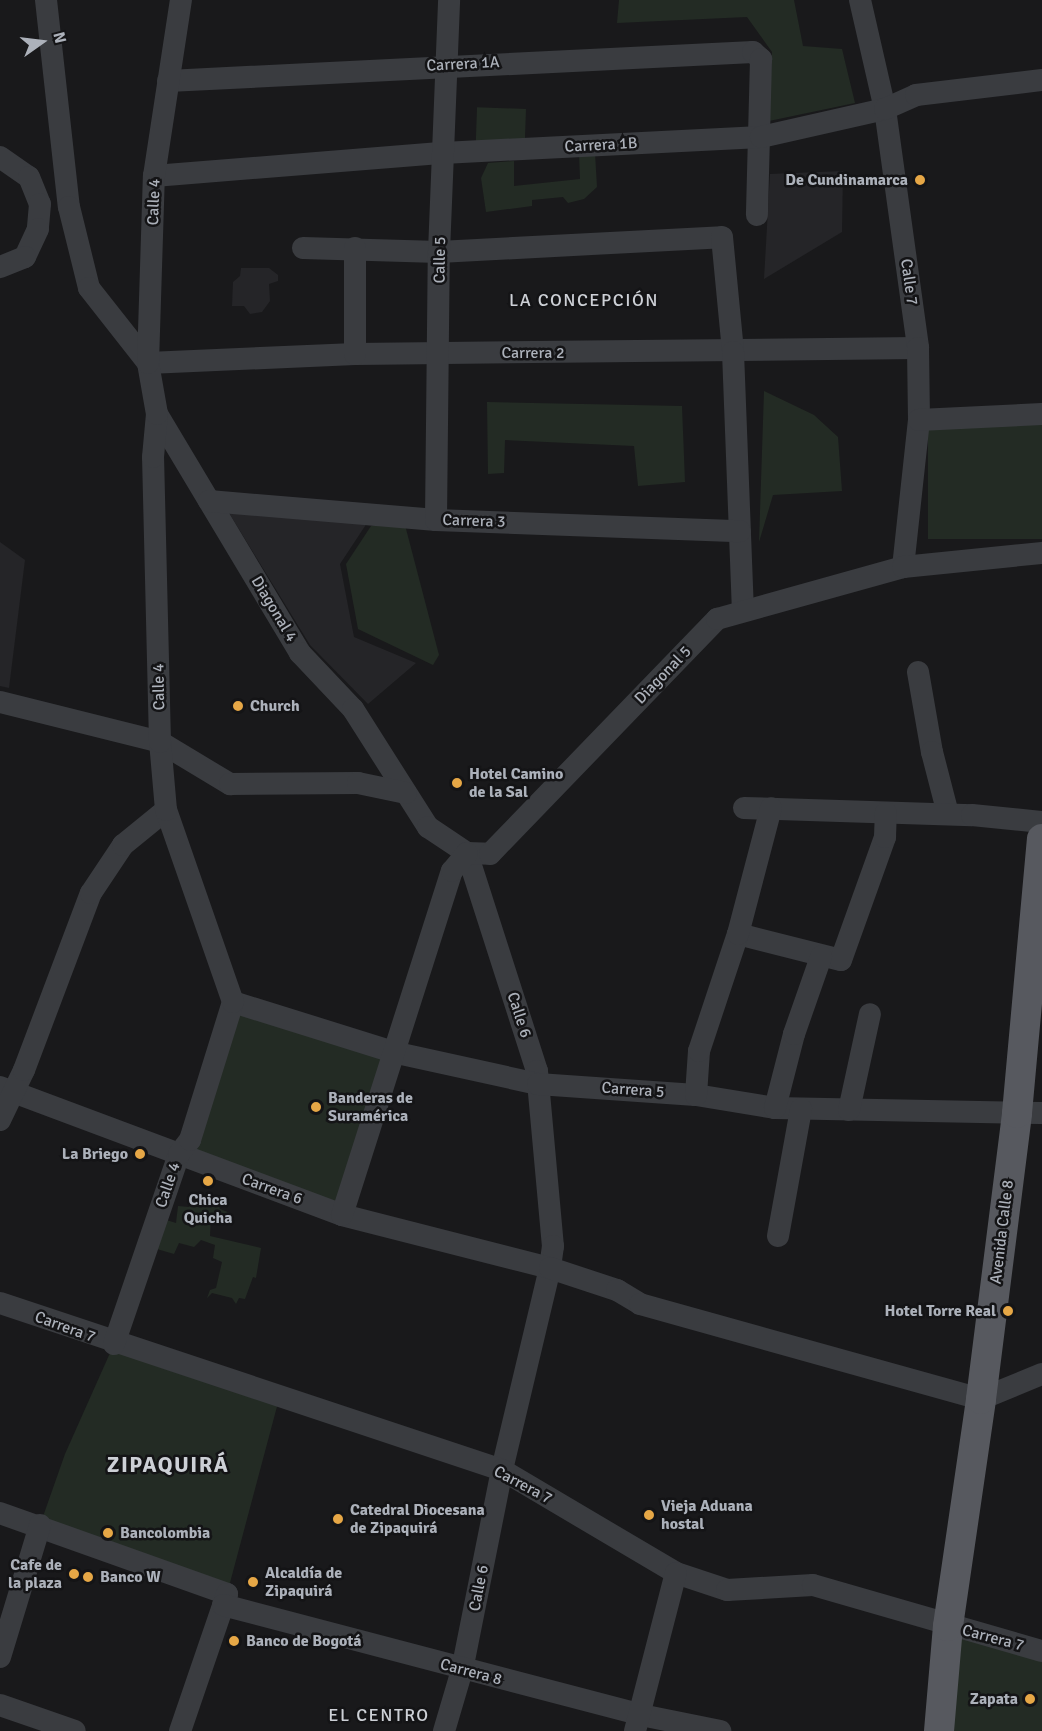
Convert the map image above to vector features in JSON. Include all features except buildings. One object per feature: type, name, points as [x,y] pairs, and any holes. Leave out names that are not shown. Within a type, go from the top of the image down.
[{"type":"main road","name":"Avenida Calle 8","points":[[939,1731],[948,1626],[981,1399],[1029,1113],[1042,839]]},
{"type":"street","points":[[46,0],[69,207],[89,288],[148,363]]},
{"type":"street","name":"Calle 4","points":[[114,1344],[179,1154],[190,1140],[233,1002],[166,810],[160,742],[153,457],[157,414],[148,363],[154,176],[181,0]]},
{"type":"street","name":"Calle 5","points":[[436,520],[440,354],[439,252],[449,0]]},
{"type":"street","name":"Calle 7","points":[[860,0],[885,109],[918,348],[919,420],[903,567]]},
{"type":"street","name":"Carrera 1A","points":[[168,81],[446,65],[757,54],[761,59],[761,137]]},
{"type":"street","name":"Carrera 1B","points":[[154,176],[443,153],[761,137],[885,109],[916,95],[1042,80]]},
{"type":"street","points":[[757,215],[761,137]]},
{"type":"street","points":[[0,157],[29,177],[40,204],[38,229],[25,257],[0,267]]},
{"type":"street","points":[[303,248],[439,252],[722,237],[733,352],[743,611]]},
{"type":"street","points":[[355,248],[355,354]]},
{"type":"street","name":"Carrera 2","points":[[148,363],[355,354],[733,352],[918,348]]},
{"type":"street","name":"Diagonal 4","points":[[157,414],[300,653],[354,709],[406,793]]},
{"type":"street","points":[[919,420],[1042,414]]},
{"type":"street","name":"Carrera 3","points":[[209,501],[436,520],[740,531]]},
{"type":"street","points":[[903,567],[1042,553]]},
{"type":"street","name":"Diagonal 5","points":[[467,853],[490,854],[717,619],[903,567]]},
{"type":"street","points":[[918,672],[932,752],[948,814]]},
{"type":"street","points":[[0,702],[160,742],[230,784],[358,783],[406,793],[428,827],[467,853],[452,871],[397,1053],[342,1215]]},
{"type":"street","points":[[744,807],[948,814],[1042,822]]},
{"type":"street","points":[[696,1095],[699,1051],[738,933],[771,808]]},
{"type":"street","points":[[0,1120],[5,1089],[24,1070],[91,893],[123,845],[166,810]]},
{"type":"street","points":[[775,1108],[794,1034],[885,837],[886,813]]},
{"type":"street","name":"Calle 6","points":[[444,1731],[462,1670],[502,1470],[550,1268],[553,1246],[538,1084],[467,853]]},
{"type":"street","points":[[738,933],[831,958]]},
{"type":"street","name":"Carrera 5","points":[[233,1002],[397,1053],[538,1084],[696,1095],[775,1108],[1029,1113]]},
{"type":"street","points":[[849,1110],[870,1014]]},
{"type":"street","name":"Carrera 6","points":[[5,1089],[342,1215],[550,1268]]},
{"type":"street","points":[[778,1236],[801,1109]]},
{"type":"street","points":[[550,1268],[617,1290],[640,1304],[981,1399],[1042,1374]]},
{"type":"street","name":"Carrera 7","points":[[0,1303],[114,1344],[502,1470],[676,1573],[727,1590],[813,1585],[948,1626],[1042,1651]]},
{"type":"street","name":"Carrera 8","points":[[0,1513],[40,1525],[225,1599],[638,1723],[720,1731]]},
{"type":"street","points":[[0,1657],[40,1525]]},
{"type":"street","points":[[638,1723],[676,1573]]},
{"type":"street","points":[[180,1731],[225,1599]]},
{"type":"street","points":[[0,1705],[75,1731]]},
{"type":"shaded area","points":[[619,0],[794,0],[803,46],[842,49],[855,103],[769,121],[772,52],[747,17],[617,23]]},
{"type":"shaded area","points":[[477,107],[526,109],[525,144],[476,142]]},
{"type":"shaded area","points":[[579,153],[595,153],[597,187],[584,199],[568,203],[563,197],[532,200],[532,206],[486,212],[481,178],[488,163],[514,161],[514,186],[580,179]]},
{"type":"shaded area","points":[[843,171],[842,232],[764,279],[770,174]]},
{"type":"shaded area","points":[[241,268],[269,268],[278,275],[278,281],[269,284],[270,301],[262,312],[250,314],[244,306],[232,306],[233,282],[240,276]]},
{"type":"shaded area","points":[[764,391],[814,415],[838,437],[842,491],[773,495],[759,542]]},
{"type":"shaded area","points":[[487,402],[682,406],[685,482],[638,486],[634,446],[505,440],[504,473],[488,474]]},
{"type":"shaded area","points":[[928,422],[1042,422],[1042,539],[928,539]]},
{"type":"shaded area","points":[[226,508],[369,520],[340,564],[354,637],[416,663],[368,704],[310,645]]},
{"type":"shaded area","points":[[382,523],[405,525],[439,655],[433,665],[358,629],[346,564],[371,526]]},
{"type":"shaded area","points":[[0,542],[25,560],[9,688],[0,686]]},
{"type":"shaded area","points":[[236,1006],[392,1057],[344,1204],[188,1153]]},
{"type":"shaded area","points":[[192,1194],[218,1202],[220,1209],[230,1213],[229,1220],[211,1215],[210,1236],[261,1248],[256,1278],[253,1277],[245,1299],[239,1298],[236,1304],[232,1298],[212,1293],[207,1298],[210,1290],[216,1288],[222,1262],[213,1258],[215,1245],[201,1240],[194,1247],[179,1243],[174,1254],[150,1247],[160,1218],[176,1223],[178,1206],[189,1207]]},
{"type":"shaded area","points":[[114,1344],[279,1399],[227,1594],[40,1525],[65,1454]]},
{"type":"shaded area","points":[[956,1627],[1042,1654],[1042,1731],[945,1731]]},
{"type":"place","name":"De Cundinamarca","points":[[920,180]]},
{"type":"place","name":"Church","points":[[238,706]]},
{"type":"place","name":"Hotel Camino de la Sal","points":[[457,783]]},
{"type":"place","name":"Banderas de Suramérica","points":[[316,1107]]},
{"type":"place","name":"La Briego","points":[[140,1154]]},
{"type":"place","name":"Chica Quicha","points":[[208,1181]]},
{"type":"place","name":"Hotel Torre Real","points":[[1008,1311]]},
{"type":"place","name":"Vieja Aduana hostal","points":[[649,1515]]},
{"type":"place","name":"Catedral Diocesana de Zipaquirá","points":[[338,1519]]},
{"type":"place","name":"Bancolombia","points":[[108,1533]]},
{"type":"place","name":"Cafe de la plaza","points":[[74,1574]]},
{"type":"place","name":"Banco W","points":[[88,1577]]},
{"type":"place","name":"Alcaldía de Zipaquirá","points":[[253,1582]]},
{"type":"place","name":"Banco de Bogotá","points":[[234,1641]]},
{"type":"place","name":"Zapata","points":[[1030,1699]]},
{"type":"district","name":"LA CONCEPCIÓN","points":[[584,300]]},
{"type":"district","name":"ZIPAQUIRÁ","points":[[168,1465]]},
{"type":"district","name":"EL CENTRO","points":[[379,1715]]}]
